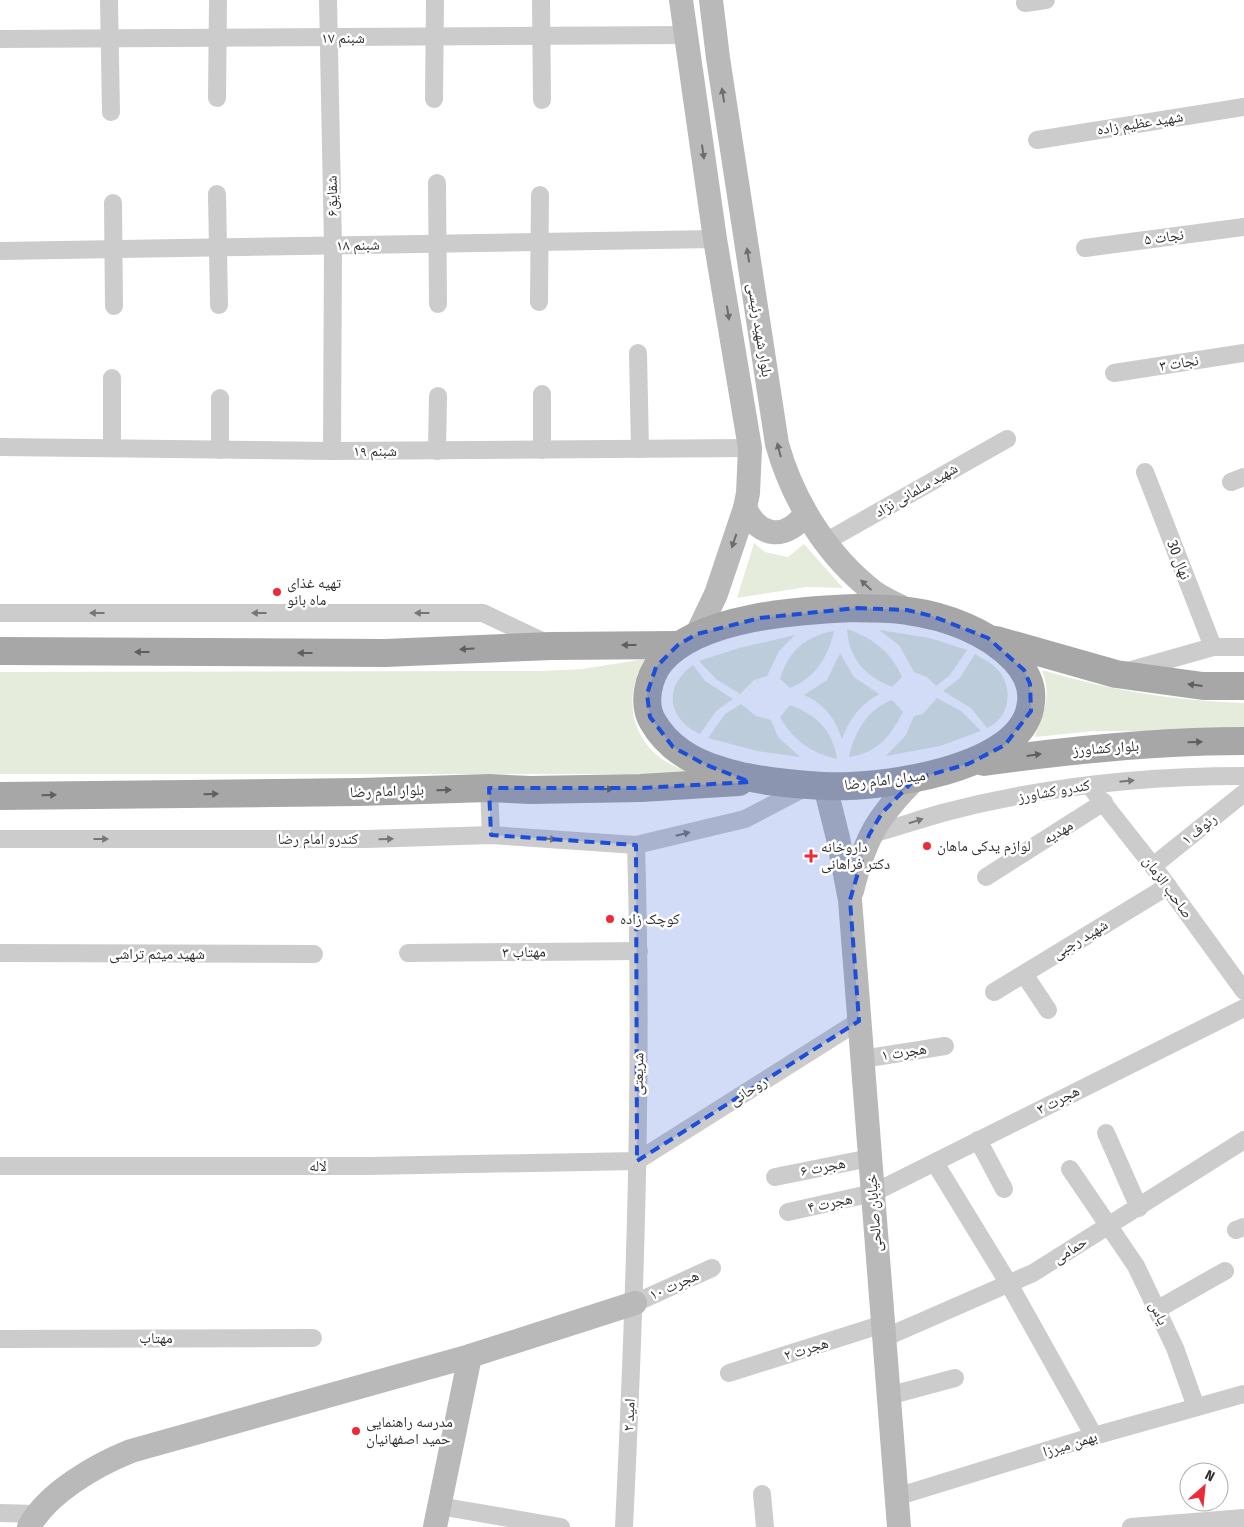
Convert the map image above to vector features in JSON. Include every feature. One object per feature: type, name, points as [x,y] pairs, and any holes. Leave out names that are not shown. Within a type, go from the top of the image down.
[{"type":"main road","name":"میدان امام رضا","points":[[857,608],[907,610],[957,624],[988,638],[1007,652],[1024,670],[1030,684],[1031,711],[1025,723],[1005,745],[968,764],[915,779],[818,786],[729,773],[704,764],[673,747],[656,727],[647,706],[651,679],[656,667],[687,640],[760,618],[804,611],[857,608]]},
{"type":"main road","points":[[988,638],[1116,674],[1203,686],[1244,686]]},
{"type":"main road","points":[[0,651],[385,653],[687,640]]},
{"type":"main road","name":"بلوار کشاورز","points":[[968,764],[1060,751],[1196,741],[1244,741]]},
{"type":"main road","name":"بلوار امام رضا","points":[[0,796],[359,792],[489,788],[531,790],[641,788],[773,780]]},
{"type":"street","points":[[109,0],[111,112]]},
{"type":"street","points":[[218,0],[218,98]]},
{"type":"street","name":"شقایق۶","points":[[328,0],[333,245],[332,451]]},
{"type":"street","points":[[434,99],[435,0]]},
{"type":"street","points":[[540,0],[542,100]]},
{"type":"street","name":"بلوار شهید رئیسی","points":[[681,0],[715,240],[750,448],[748,493],[745,508],[716,594],[687,640]]},
{"type":"street","name":"بلوار شهید رئیسی","points":[[711,0],[718,58],[778,444],[789,480],[806,512],[833,553],[874,592],[907,610]]},
{"type":"street","points":[[1026,3],[1046,0]]},
{"type":"street","name":"شبنم ۱۷","points":[[0,39],[435,38],[686,35]]},
{"type":"street","name":"شهید عظیم زاده","points":[[1037,140],[1244,106]]},
{"type":"street","points":[[437,183],[436,244],[438,304]]},
{"type":"street","points":[[217,194],[219,305]]},
{"type":"street","points":[[539,302],[540,195]]},
{"type":"street","points":[[113,203],[114,306]]},
{"type":"street","name":"نجات ۵","points":[[1085,248],[1244,226]]},
{"type":"street","name":"شبنم ۱۸","points":[[0,251],[715,240]]},
{"type":"street","points":[[638,353],[640,449]]},
{"type":"street","name":"نجات ۳","points":[[1114,373],[1244,353]]},
{"type":"street","points":[[112,378],[112,448]]},
{"type":"street","points":[[542,394],[542,450]]},
{"type":"street","points":[[437,450],[438,396]]},
{"type":"street","points":[[220,398],[220,450]]},
{"type":"street","name":"شهید سلمانی نژاد","points":[[825,542],[1007,439]]},
{"type":"street","name":"شبنم ۱۹","points":[[0,447],[332,451],[750,448]]},
{"type":"street","name":"نهال 30","points":[[1145,472],[1212,647]]},
{"type":"street","points":[[745,508],[750,518],[757,525],[784,533],[792,529],[806,512]]},
{"type":"street","points":[[0,613],[482,613],[550,646]]},
{"type":"street","points":[[1116,674],[1212,647],[1244,647]]},
{"type":"street","name":"کندرو کشاورز","points":[[869,835],[942,813],[1089,785],[1154,778],[1244,776]]},
{"type":"street","points":[[850,900],[858,865],[869,835],[882,813],[915,779]]},
{"type":"street","name":"صاحب الزمان","points":[[1089,785],[1239,973],[1244,991]]},
{"type":"street","points":[[818,786],[838,838],[850,900]]},
{"type":"street","name":"کندرو امام رضا","points":[[0,839],[368,839],[491,835],[636,846],[745,819],[818,786]]},
{"type":"street","points":[[489,788],[491,835]]},
{"type":"street","name":"رئوف ۱","points":[[1153,866],[1244,793]]},
{"type":"street","name":"مهدیه","points":[[986,877],[1104,802]]},
{"type":"street","name":"شریعتی","points":[[635,1302],[639,951],[636,846]]},
{"type":"street","name":"شهید رجبی","points":[[994,992],[1168,886]]},
{"type":"street","name":"خیابان صالحی","points":[[850,900],[899,1527]]},
{"type":"street","name":"مهتاب ۳","points":[[408,953],[639,951]]},
{"type":"street","name":"شهید میثم تراشی","points":[[0,953],[314,954]]},
{"type":"street","points":[[1024,974],[1048,1010]]},
{"type":"street","name":"هجرت ۳","points":[[873,1193],[1244,1008]]},
{"type":"street","name":"روحانی","points":[[637,1162],[859,1021]]},
{"type":"street","name":"هجرت ۱","points":[[862,1059],[945,1046]]},
{"type":"street","points":[[1106,1133],[1139,1208]]},
{"type":"street","points":[[978,1140],[1004,1189]]},
{"type":"street","name":"حمامی","points":[[884,1331],[1009,1284],[1032,1273],[1139,1208],[1244,1140]]},
{"type":"street","name":"هجرت ۶","points":[[775,1176],[870,1158]]},
{"type":"street","name":"لاله","points":[[0,1166],[359,1166],[637,1162]]},
{"type":"street","points":[[935,1163],[1009,1284],[1094,1436]]},
{"type":"street","name":"یاس","points":[[1070,1169],[1136,1266],[1158,1309],[1196,1407]]},
{"type":"street","name":"هجرت ۴","points":[[788,1212],[873,1193]]},
{"type":"street","name":"هجرت ۱۰","points":[[635,1302],[712,1268]]},
{"type":"street","points":[[1158,1309],[1225,1271]]},
{"type":"street","points":[[0,1513],[32,1520],[71,1484],[102,1463],[131,1451],[470,1356],[635,1302]]},
{"type":"street","name":"امید ۲","points":[[624,1527],[635,1302]]},
{"type":"street","name":"هجرت ۲","points":[[729,1373],[884,1331]]},
{"type":"street","name":"مهتاب","points":[[0,1339],[313,1338]]},
{"type":"street","points":[[470,1356],[437,1517],[561,1527]]},
{"type":"street","points":[[888,1396],[955,1378]]},
{"type":"street","name":"بهمن میرزا","points":[[896,1497],[1094,1436],[1244,1394]]},
{"type":"street","points":[[762,1494],[765,1527]]},
{"type":"street","points":[[1131,1527],[1244,1518]]},
{"type":"highlighted area","points":[[857,608],[907,610],[932,616],[988,638],[1024,670],[1030,684],[1031,711],[1005,745],[968,764],[915,779],[882,813],[869,835],[850,900],[859,1021],[637,1161],[636,845],[491,835],[489,788],[641,788],[750,782],[704,764],[673,747],[650,717],[647,694],[656,667],[678,645],[697,634],[760,618]]},
{"type":"green space","points":[[754,543],[765,552],[788,557],[804,544],[843,588],[807,587],[737,598]]},
{"type":"green space","points":[[847,629],[865,637],[887,653],[902,677],[892,687],[874,678],[860,665],[851,649]]},
{"type":"green space","points":[[879,630],[930,638],[967,650],[950,675],[936,686],[927,677],[914,672],[899,645]]},
{"type":"green space","points":[[834,631],[824,658],[807,679],[790,688],[780,679],[788,660],[799,646],[824,633]]},
{"type":"green space","points":[[795,635],[779,651],[767,676],[754,680],[740,694],[716,679],[699,661],[739,648]]},
{"type":"green space","points":[[840,653],[854,677],[879,694],[856,713],[842,739],[828,712],[804,695],[827,680]]},
{"type":"green space","points":[[975,654],[995,667],[1005,682],[1007,691],[1008,700],[1006,708],[995,723],[987,728],[971,708],[943,691],[960,678]]},
{"type":"green space","points":[[645,659],[636,678],[633,697],[634,715],[639,731],[648,746],[661,758],[677,768],[697,774],[0,774],[0,672],[541,671],[582,669]]},
{"type":"green space","points":[[693,665],[705,681],[733,699],[716,711],[700,734],[689,728],[681,720],[675,711],[673,702],[673,692],[677,683],[683,673]]},
{"type":"green space","points":[[1042,670],[1117,689],[1193,700],[1244,703],[1244,731],[1094,731],[1035,737],[1047,696]]},
{"type":"green space","points":[[937,698],[961,711],[981,731],[940,746],[886,756],[906,735],[914,716],[923,714]]},
{"type":"green space","points":[[892,700],[903,712],[888,736],[875,748],[849,757],[854,739],[863,723],[875,710]]},
{"type":"green space","points":[[741,704],[756,716],[771,720],[778,737],[800,757],[757,751],[708,738],[725,714]]},
{"type":"green space","points":[[790,705],[816,719],[822,725],[832,740],[837,759],[811,749],[797,739],[780,717]]},
{"type":"place","name":"تهیه غذای ماه بانو","points":[[277,592]]},
{"type":"place","name":"لوازم یدکی ماهان","points":[[927,846]]},
{"type":"place","name":"داروخانه دکتر فراهانی","points":[[811,856]]},
{"type":"place","name":"کوچک زاده","points":[[610,919]]},
{"type":"place","name":"مدرسه راهنمایی حمید اصفهانیان","points":[[356,1431]]}]
